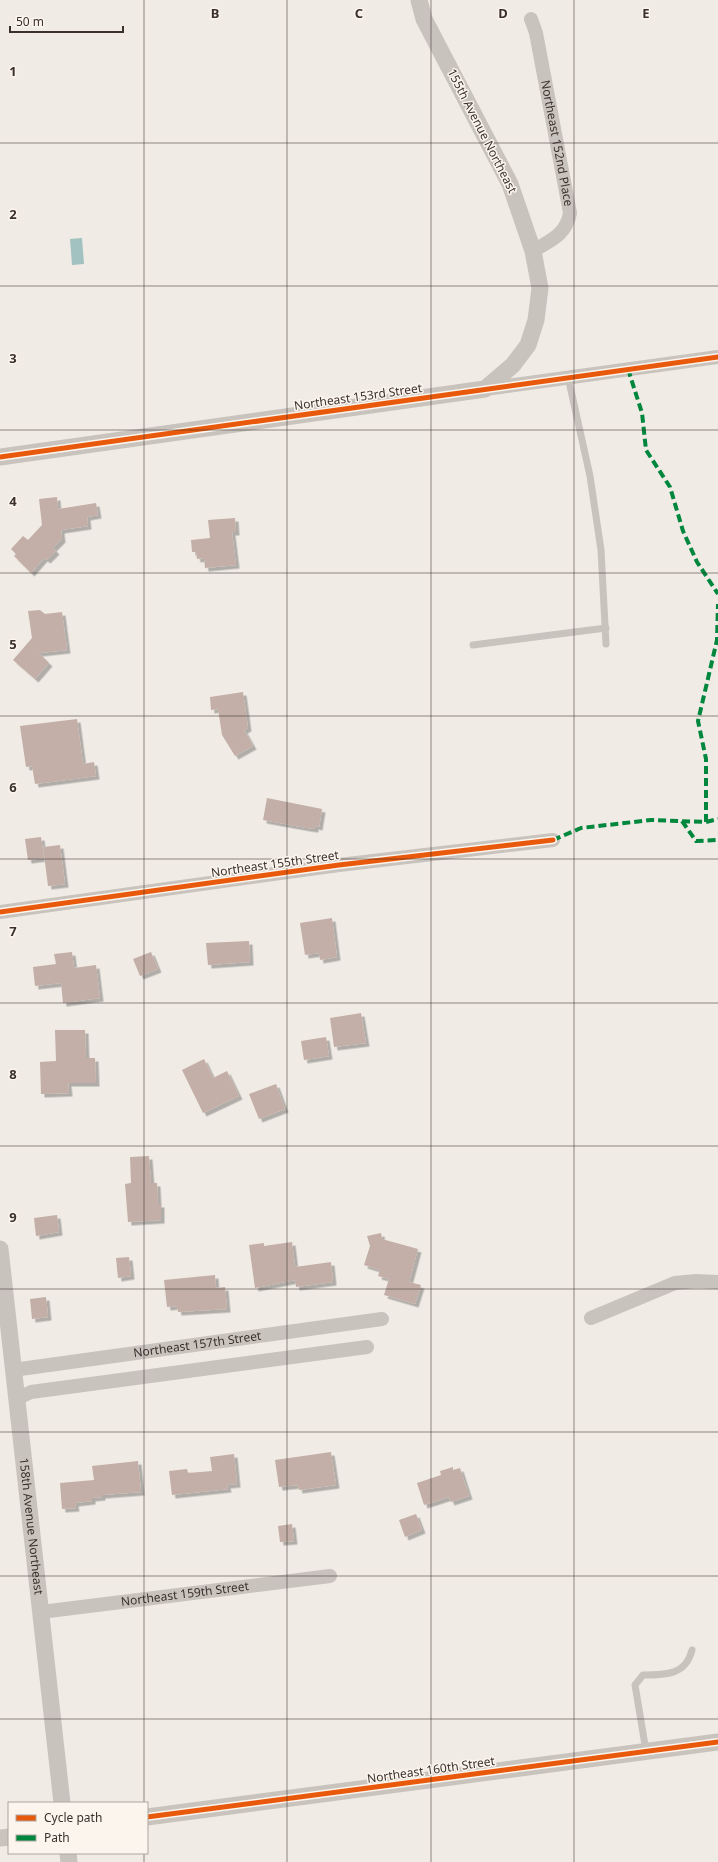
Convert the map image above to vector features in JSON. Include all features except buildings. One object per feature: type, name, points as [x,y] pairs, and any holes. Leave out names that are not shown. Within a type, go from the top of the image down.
[{"type":"street","name":"155th Avenue Northeast","points":[[419,0],[424,19],[510,184],[533,251],[540,288],[536,320],[528,344],[513,365],[485,389]]},
{"type":"street","name":"Northeast 152nd Place","points":[[531,19],[536,33],[570,213],[568,224],[559,234],[533,251]]},
{"type":"street","name":"Northeast 153rd Street","points":[[0,457],[718,357]]},
{"type":"street","name":"Northeast 155th Street","points":[[0,912],[331,866],[553,840]]},
{"type":"street","name":"158th Avenue Northeast","points":[[0,1249],[62,1802]]},
{"type":"street","points":[[591,1318],[675,1283],[696,1281],[718,1282]]},
{"type":"street","name":"Northeast 157th Street","points":[[13,1370],[382,1319]]},
{"type":"street","points":[[16,1399],[31,1392],[367,1347]]},
{"type":"street","name":"Northeast 159th Street","points":[[41,1612],[330,1576]]},
{"type":"street","name":"Northeast 160th Street","points":[[148,1817],[718,1742]]},
{"type":"lane","points":[[568,377],[590,476],[601,550],[606,644]]},
{"type":"lane","points":[[473,645],[606,628]]},
{"type":"lane","points":[[646,1752],[636,1685],[644,1675],[661,1675],[681,1669],[689,1659],[692,1650]]},
{"type":"water","points":[[82,238],[84,264],[72,265],[70,239]]},
{"type":"marked path","points":[[628,369],[642,413],[646,450],[670,487],[683,531],[697,562],[718,594]]},
{"type":"marked path","points":[[706,822],[706,759],[698,721],[717,640],[718,604]]},
{"type":"marked path","points":[[553,840],[581,828],[651,820],[706,822],[718,819]]},
{"type":"marked path","points":[[682,821],[696,841],[718,840]]},
{"type":"cycle path","points":[[0,457],[718,357]]},
{"type":"cycle path","points":[[0,912],[339,865],[553,840]]},
{"type":"cycle path","points":[[148,1817],[718,1742]]}]
